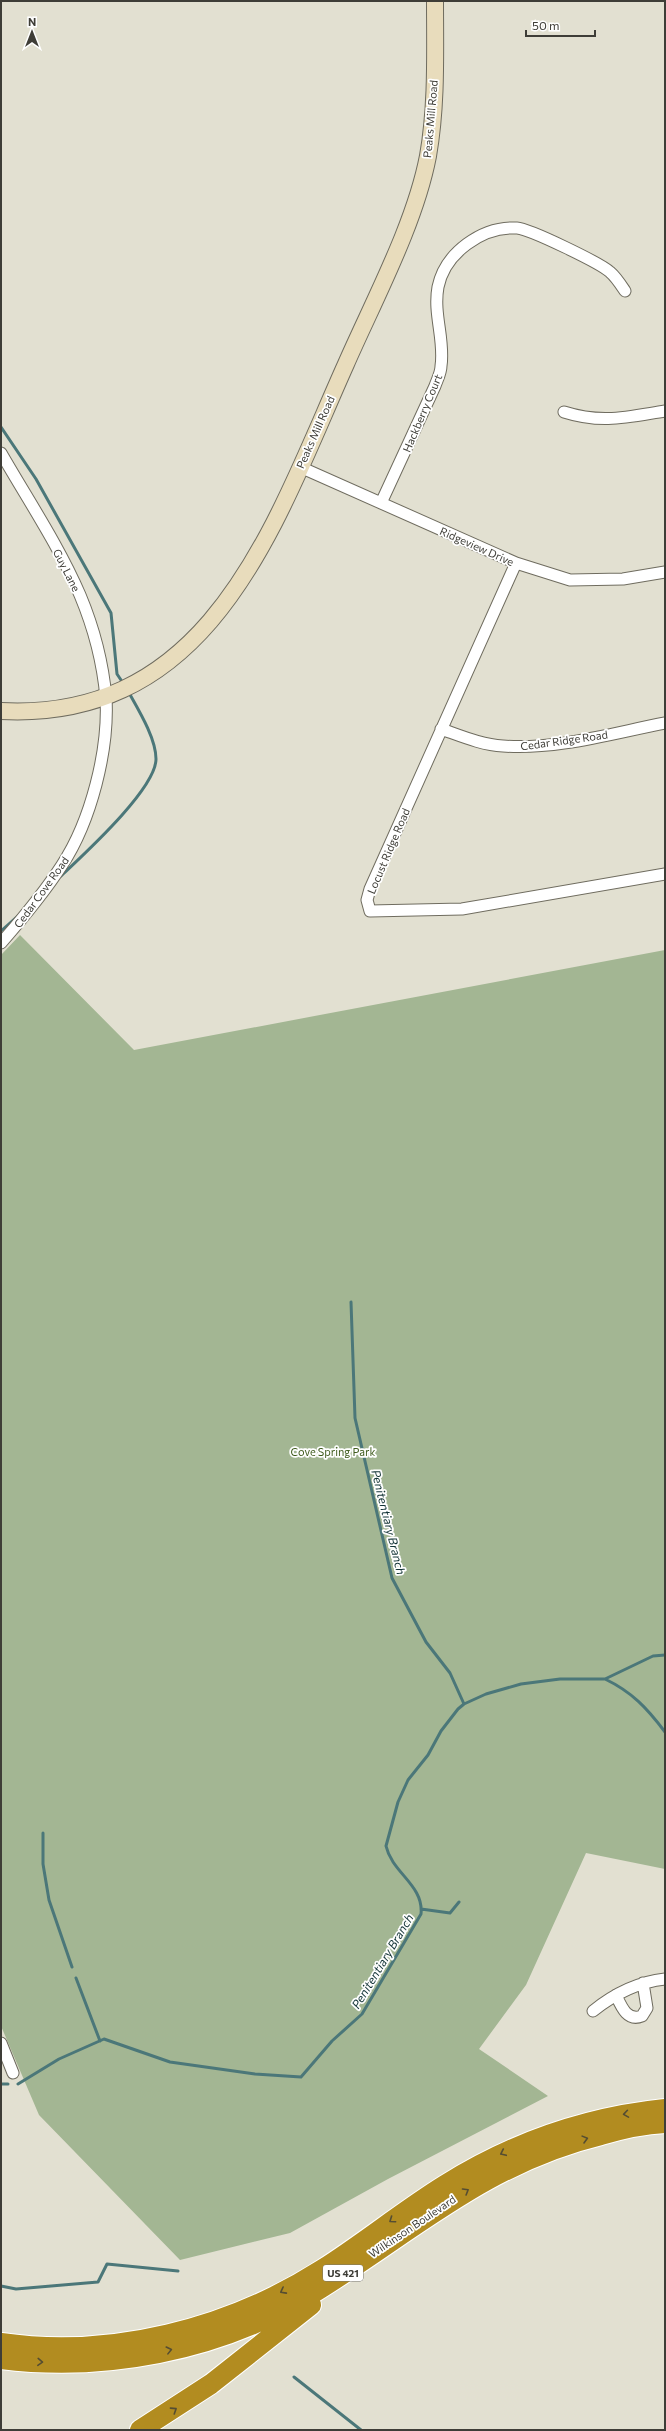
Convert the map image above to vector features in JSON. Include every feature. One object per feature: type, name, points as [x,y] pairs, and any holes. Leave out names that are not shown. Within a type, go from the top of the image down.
[{"type":"highway","name":"Wilkinson Boulevard","points":[[1,2343],[36,2346],[98,2345],[159,2336],[218,2319],[266,2300],[322,2269],[445,2185],[500,2154],[529,2142],[587,2122],[665,2108]]},
{"type":"highway","name":"Wilkinson Boulevard","points":[[1,2359],[43,2363],[103,2361],[140,2356],[191,2345],[241,2328],[276,2313],[329,2283],[454,2198],[529,2158],[580,2140],[632,2128],[665,2123]]},
{"type":"highway","points":[[140,2430],[189,2400],[234,2367],[372,2254]]},
{"type":"street","name":"Peaks Mill Road","points":[[1,711],[46,711],[71,708],[106,697],[138,683],[179,655],[213,619],[256,556],[300,467],[396,248],[420,186],[432,128],[435,1]]},
{"type":"street","name":"Hackberry Court","points":[[381,503],[435,386],[441,366],[437,306],[438,287],[445,269],[458,252],[473,239],[493,231],[517,228],[536,233],[610,272],[625,291]]},
{"type":"street","points":[[564,412],[584,418],[603,420],[665,411]]},
{"type":"street","name":"Guy Lane","points":[[1,453],[59,553],[80,596],[92,629],[106,697]]},
{"type":"street","name":"Ridgeview Drive","points":[[300,467],[516,563],[570,580],[624,579],[665,572]]},
{"type":"street","name":"Locust Ridge Road","points":[[516,563],[370,889],[367,900],[370,911],[462,909],[665,874]]},
{"type":"street","name":"Cedar Cove Road","points":[[1,943],[52,879],[79,834],[90,804],[100,762],[106,697]]},
{"type":"street","name":"Cedar Ridge Road","points":[[441,729],[473,740],[501,746],[528,746],[567,742],[665,723]]},
{"type":"street","points":[[593,2011],[616,1995],[643,1983],[665,1979]]},
{"type":"street","points":[[616,1995],[623,2009],[629,2016],[634,2018],[642,2016],[647,2008],[643,1983]]},
{"type":"street","points":[[1,2043],[14,2073]]},
{"type":"green space","name":"Cove Spring Park","points":[[20,935],[134,1050],[665,950],[665,1869],[586,1853],[526,1985],[479,2049],[548,2096],[388,2179],[290,2233],[180,2260],[39,2115],[1,2026],[1,955]]},
{"type":"waterway","points":[[1,427],[36,479],[111,613],[117,674],[123,683]]},
{"type":"waterway","points":[[61,876],[117,821],[132,804],[153,772],[156,759],[153,742],[146,724],[128,691]]},
{"type":"waterway","points":[[1,931],[19,915]]},
{"type":"waterway","name":"Penitentiary Branch","points":[[351,1302],[355,1418],[392,1578],[426,1642],[450,1673],[464,1704]]},
{"type":"waterway","name":"Penitentiary Branch","points":[[18,2084],[59,2059],[104,2039],[170,2062],[255,2074],[301,2077],[332,2041],[362,2014],[421,1914],[421,1904],[418,1895],[394,1864],[386,1846],[398,1802],[408,1780],[428,1755],[441,1731],[458,1709],[464,1704],[486,1694],[521,1684],[560,1679],[605,1679],[653,1656],[665,1655]]},
{"type":"waterway","points":[[605,1679],[623,1689],[638,1701],[652,1715],[665,1732]]},
{"type":"waterway","points":[[43,1833],[43,1864],[49,1900],[72,1967]]},
{"type":"waterway","points":[[421,1909],[450,1913],[459,1902]]},
{"type":"waterway","points":[[76,1978],[100,2041]]},
{"type":"waterway","name":"Penitentiary Branch","points":[[1,2084],[8,2084]]},
{"type":"waterway","points":[[1,2286],[16,2289],[98,2282],[107,2264],[178,2271]]},
{"type":"waterway","points":[[294,2377],[361,2430]]}]
